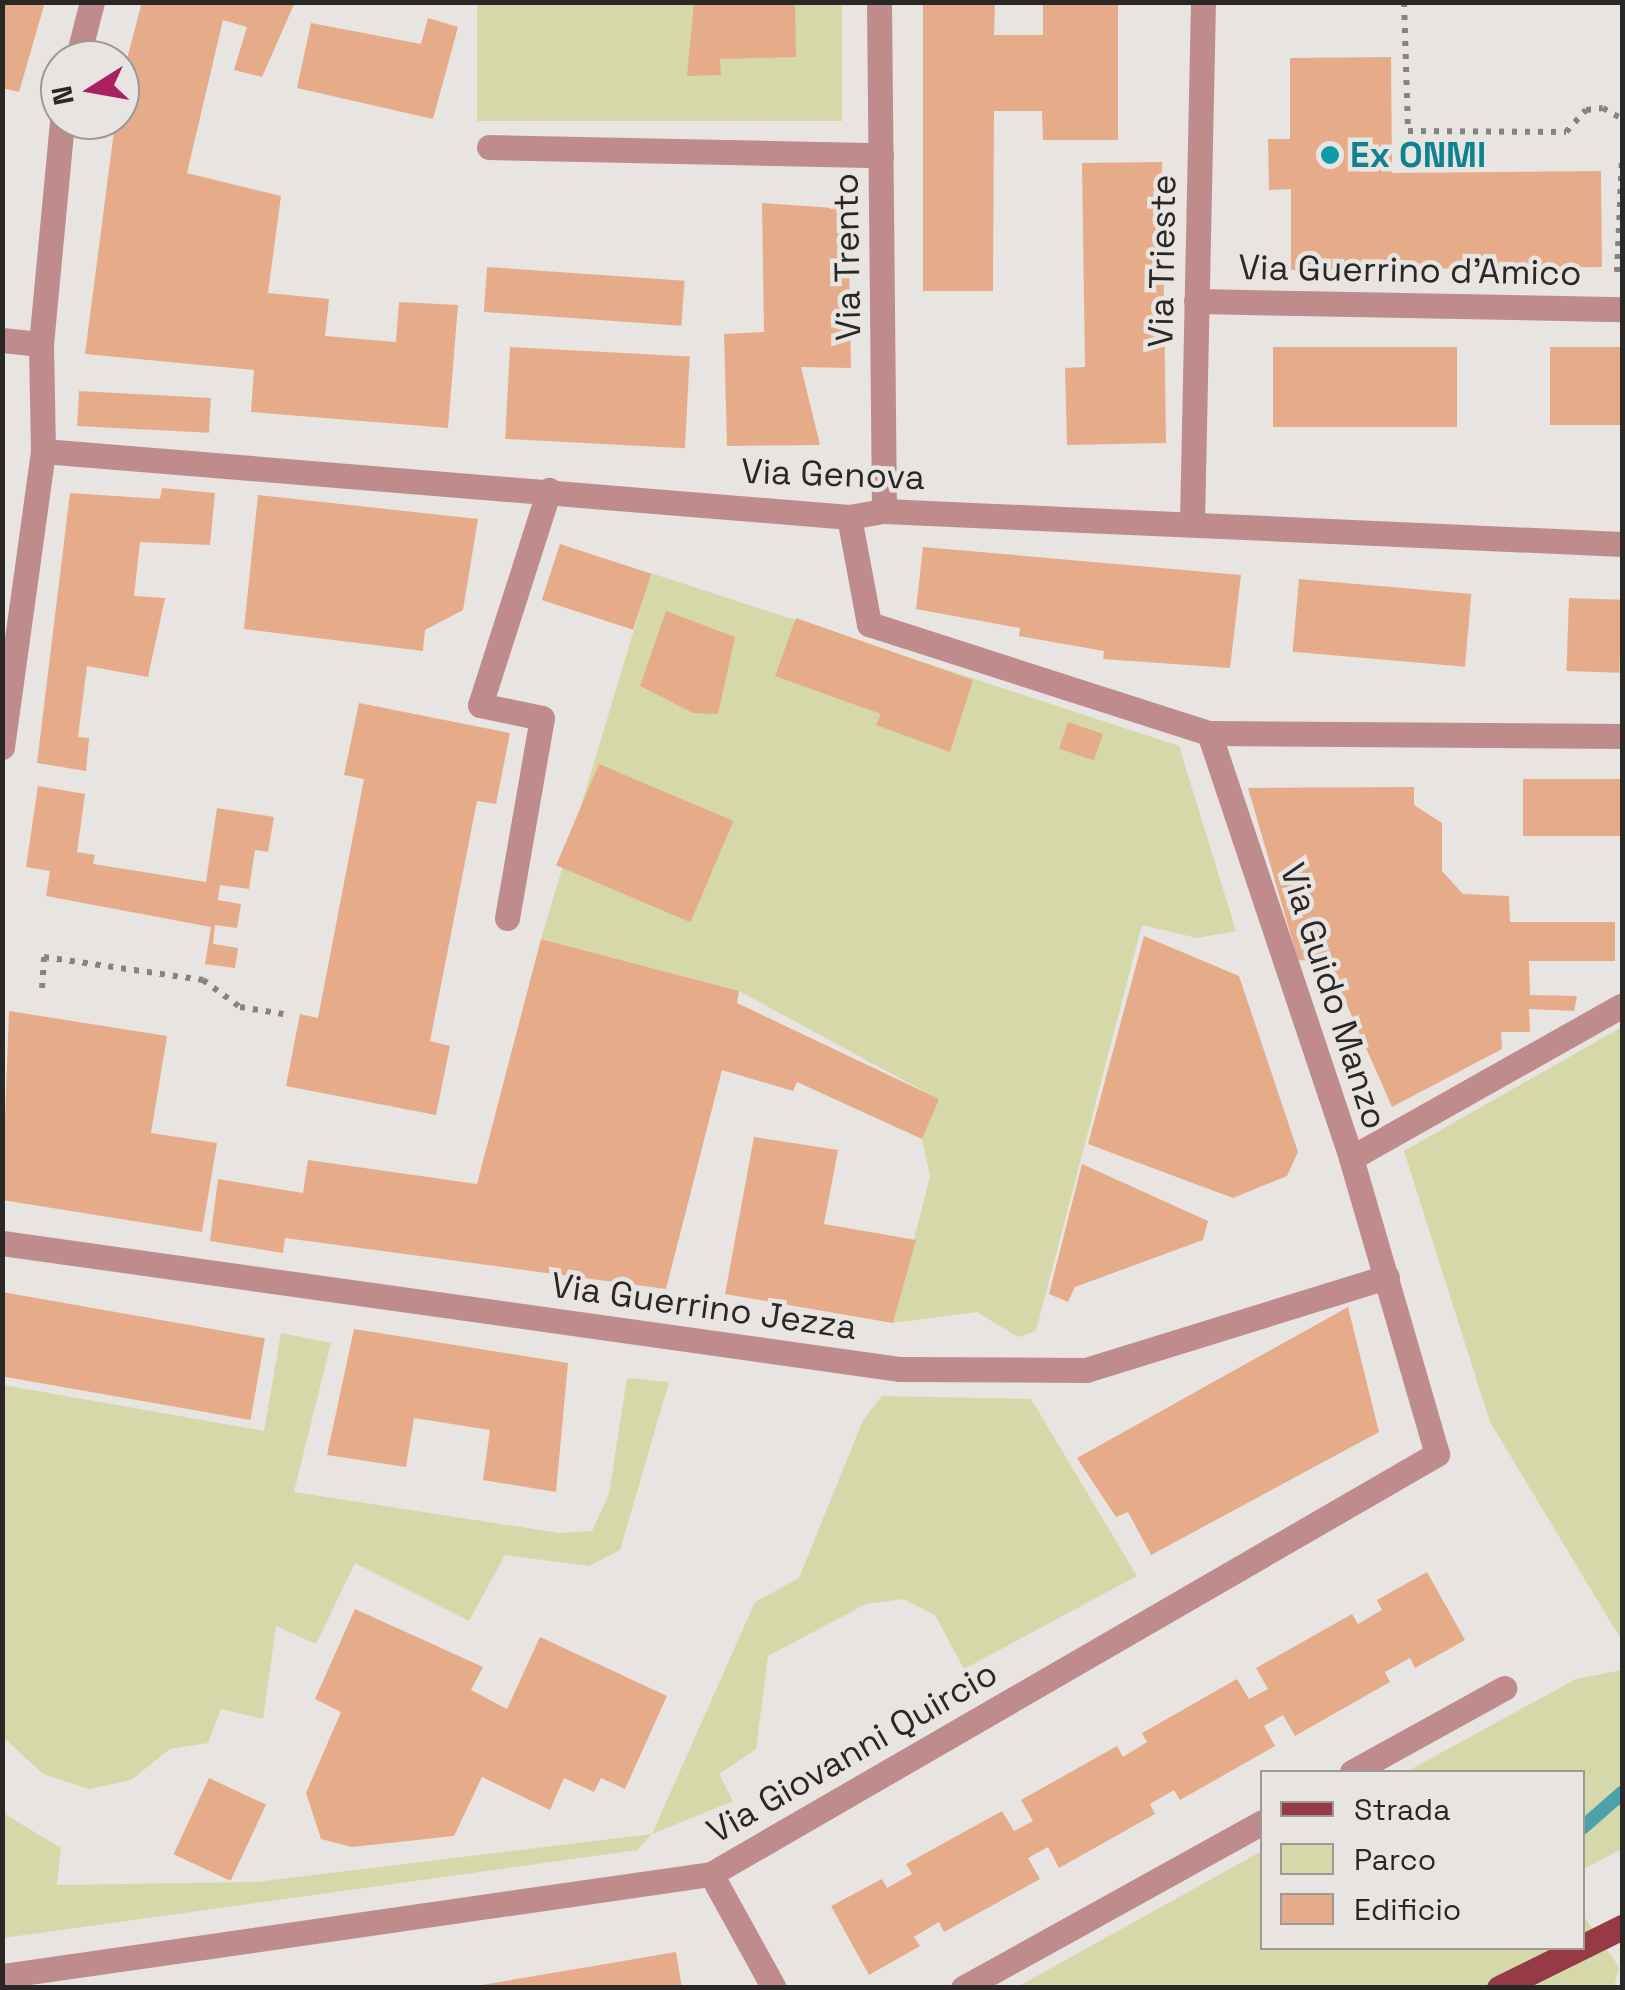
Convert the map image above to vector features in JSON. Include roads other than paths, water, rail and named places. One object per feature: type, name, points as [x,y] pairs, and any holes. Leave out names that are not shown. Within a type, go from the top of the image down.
[{"type":"main road","points":[[1585,1947],[1622,1930]]},
{"type":"main road","points":[[1499,1988],[1579,1950]]},
{"type":"street","points":[[82,40],[92,2]]},
{"type":"street","name":"Via Trento","points":[[879,2],[884,511]]},
{"type":"street","name":"Via Trieste","points":[[1192,522],[1203,2]]},
{"type":"street","points":[[2,746],[42,451],[41,344],[60,140]]},
{"type":"street","points":[[489,148],[880,155]]},
{"type":"street","name":"Via Guerrino d'Amico","points":[[1196,300],[1620,309]]},
{"type":"street","points":[[2,340],[41,344]]},
{"type":"street","name":"Via Genova","points":[[42,451],[850,517],[884,511],[1622,544]]},
{"type":"street","points":[[508,918],[542,718],[480,705],[549,490]]},
{"type":"street","points":[[850,517],[869,624],[1209,732],[1622,736]]},
{"type":"street","name":"Via Guido Manzo","points":[[1209,732],[1352,1158],[1622,1006]]},
{"type":"street","points":[[1352,1158],[1387,1277]]},
{"type":"street","name":"Via Guerrino Jezza","points":[[2,1243],[900,1369],[1086,1370],[1387,1277]]},
{"type":"street","name":"Via Giovanni Quircio","points":[[2,1976],[711,1874],[1438,1454],[1387,1277]]},
{"type":"street","points":[[1356,1770],[1504,1688]]},
{"type":"street","points":[[963,1988],[1260,1823]]},
{"type":"street","points":[[711,1874],[774,1988]]},
{"type":"waterway","points":[[1585,1825],[1622,1793]]},
{"type":"place","name":"Ex ONMI","points":[[1330,155]]}]
